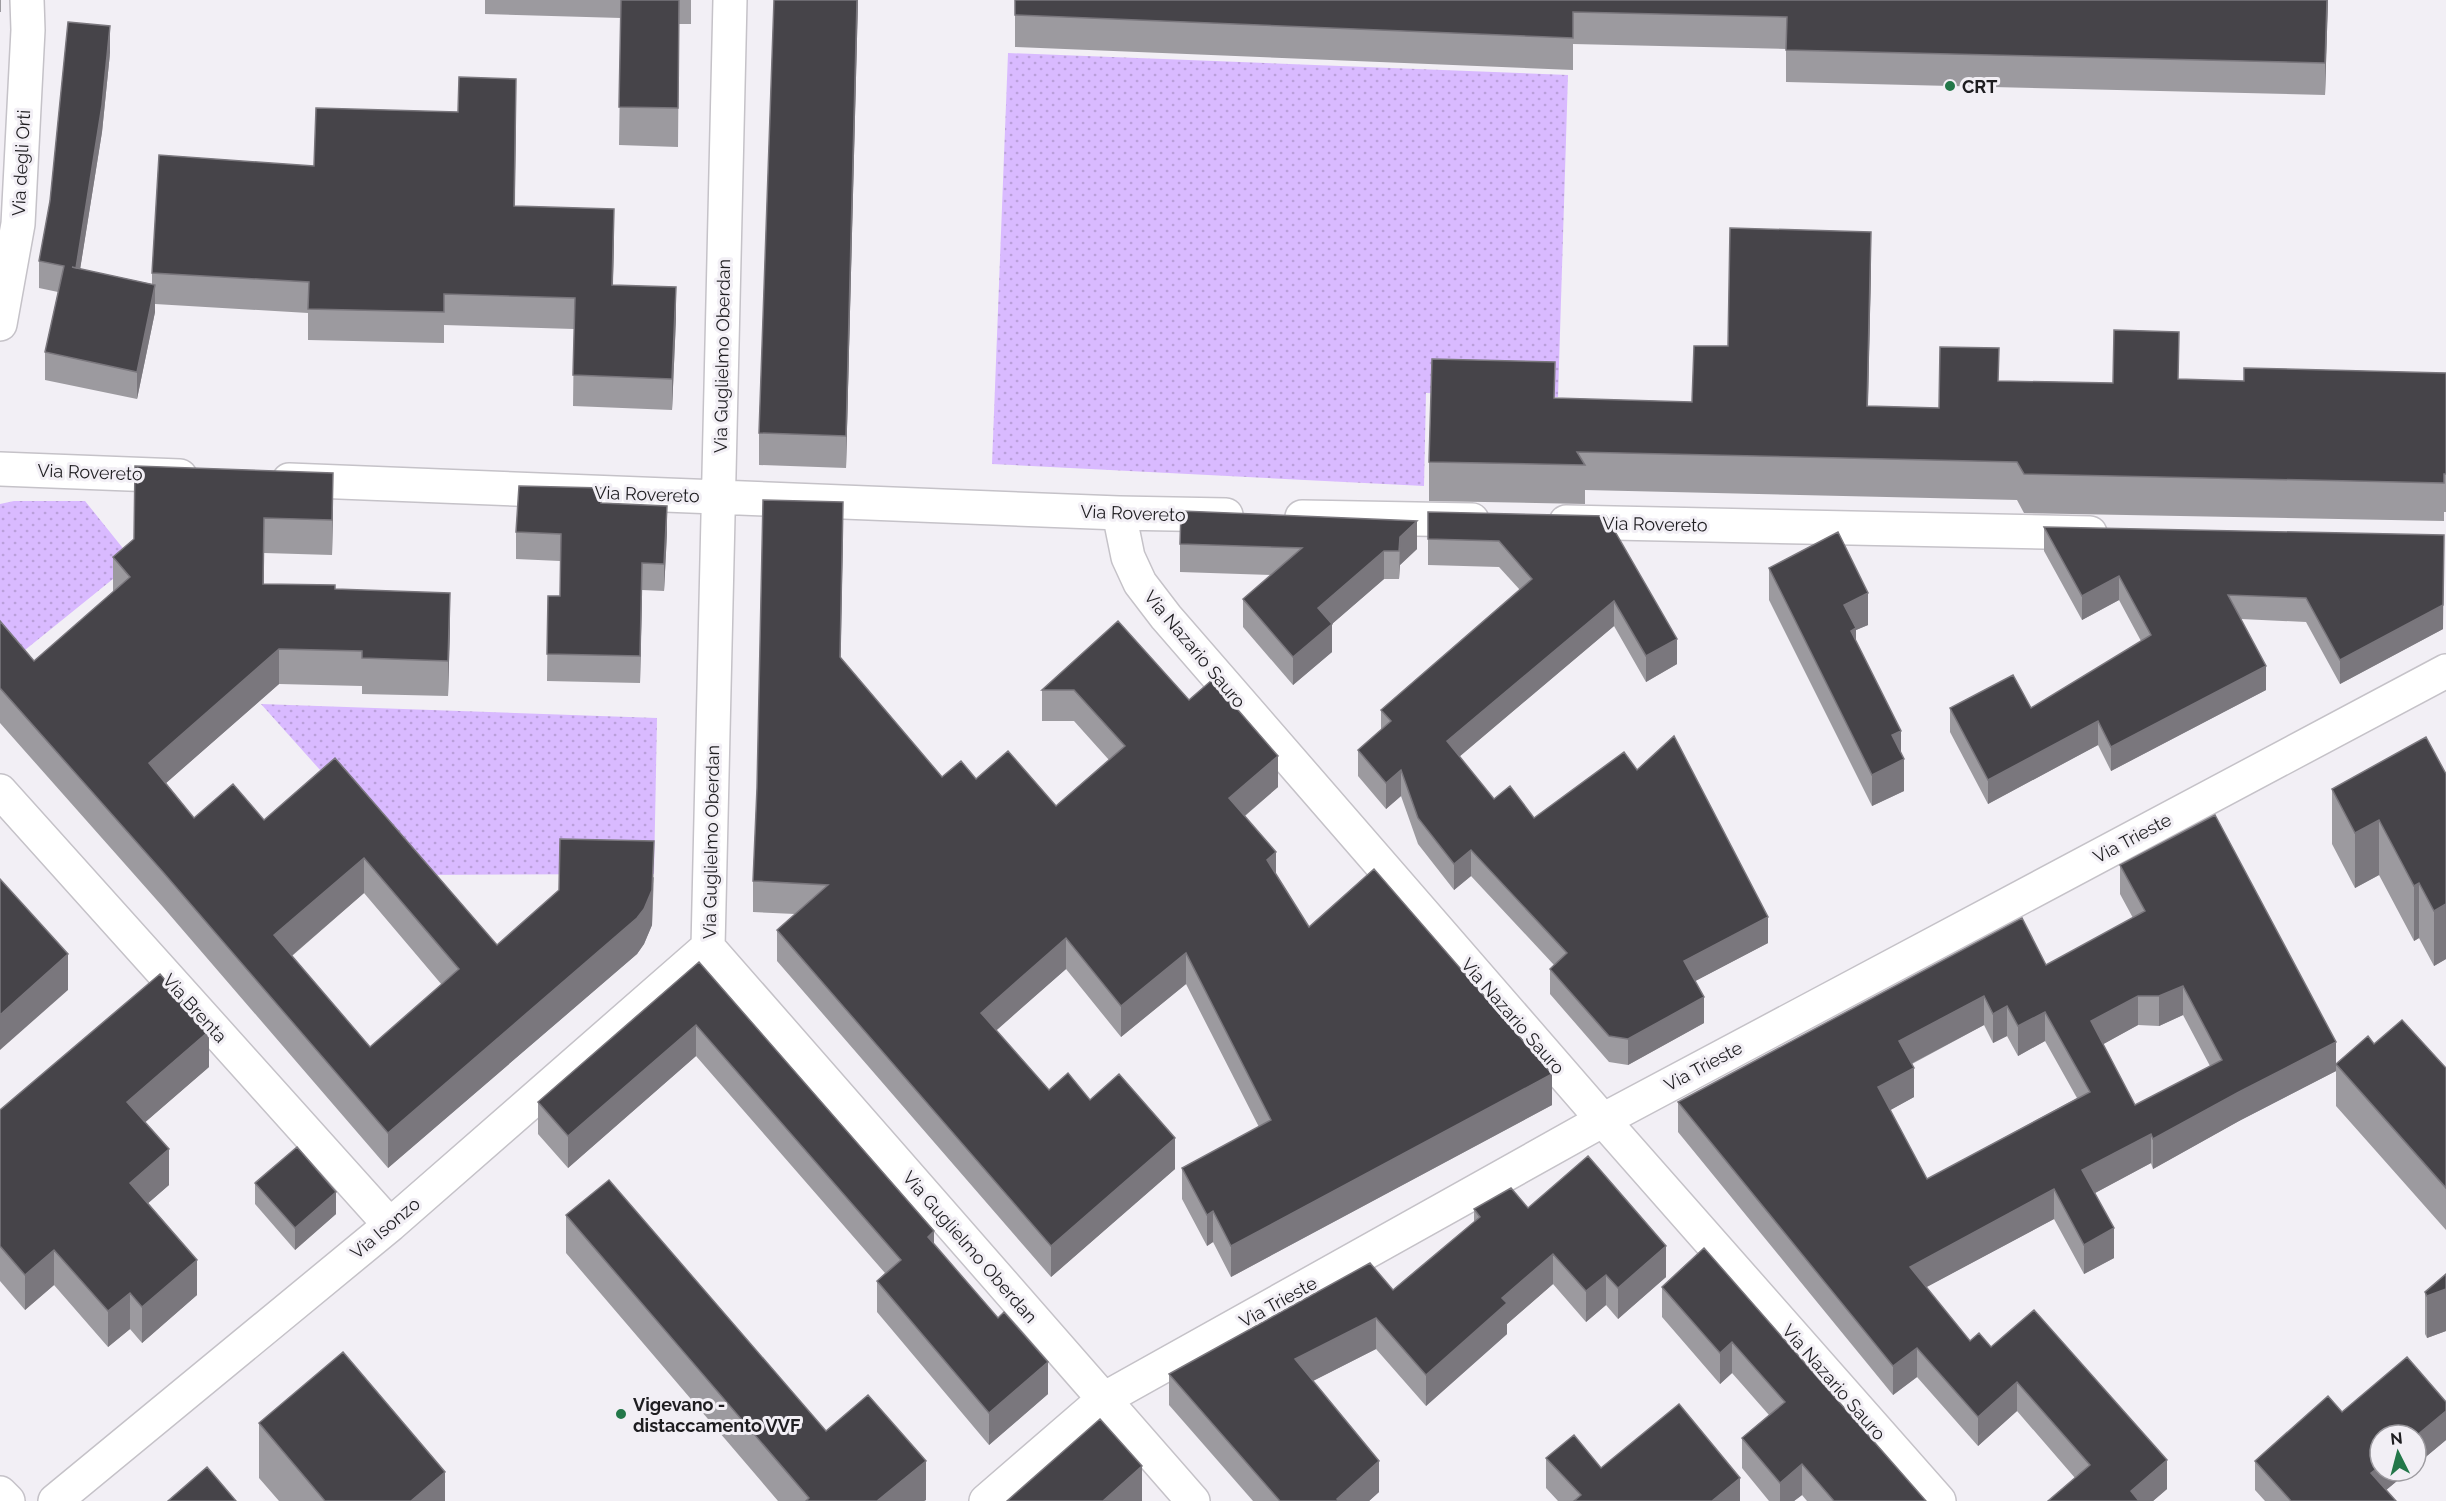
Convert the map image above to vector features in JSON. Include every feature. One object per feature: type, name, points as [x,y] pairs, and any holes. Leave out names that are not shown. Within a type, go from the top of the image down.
[{"type":"street","name":"Via degli Orti","points":[[0,324],[18,224],[28,30],[27,0]]},
{"type":"street","name":"Via Guglielmo Oberdan","points":[[730,0],[708,947],[1193,1501]]},
{"type":"street","name":"Via Rovereto","points":[[0,469],[212,477]]},
{"type":"street","name":"Via Rovereto","points":[[260,479],[1119,513],[1496,521]]},
{"type":"street","name":"Via Nazario Sauro","points":[[1119,513],[1128,557],[1140,583],[1166,616],[1603,1120],[1939,1501]]},
{"type":"street","name":"Via Rovereto","points":[[1532,522],[2117,534]]},
{"type":"street","name":"Via Trieste","points":[[986,1501],[1104,1399],[1603,1120],[2446,671]]},
{"type":"street","name":"Via Brenta","points":[[0,791],[390,1225]]},
{"type":"street","name":"Via Isonzo","points":[[56,1501],[390,1225],[708,947]]},
{"type":"street","points":[[0,1493],[8,1501]]},
{"type":"shaded area","points":[[1008,53],[1568,75],[1558,397],[1426,393],[1424,486],[992,464]]},
{"type":"shaded area","points":[[14,501],[85,501],[134,562],[25,650],[0,621],[0,504]]},
{"type":"shaded area","points":[[261,704],[657,718],[654,874],[414,875]]},
{"type":"building","points":[[621,0],[679,0],[678,108],[619,107]]},
{"type":"building","points":[[774,0],[857,0],[846,436],[759,433]]},
{"type":"building","points":[[1015,0],[2327,0],[2325,63],[1786,50],[1787,17],[1573,12],[1573,38],[1015,15]]},
{"type":"building","points":[[68,22],[110,26],[102,105],[76,268],[155,285],[137,372],[45,352],[64,266],[39,261],[50,201]]},
{"type":"building","points":[[459,77],[516,79],[514,206],[614,209],[612,285],[676,287],[672,379],[573,375],[575,298],[444,294],[444,312],[308,309],[309,282],[152,273],[159,155],[314,166],[316,108],[458,112]]},
{"type":"building","points":[[1730,228],[1871,232],[1867,406],[1939,408],[1940,347],[1999,348],[1998,381],[2113,383],[2114,330],[2179,332],[2178,379],[2244,381],[2244,368],[2446,373],[2446,474],[2444,474],[2444,483],[2024,474],[2017,462],[1577,452],[1585,465],[1429,462],[1432,359],[1555,362],[1554,398],[1692,402],[1694,346],[1728,346]]},
{"type":"building","points":[[135,466],[333,473],[332,520],[264,518],[263,584],[335,585],[335,589],[450,593],[448,661],[362,658],[362,651],[279,649],[149,763],[194,818],[233,784],[264,820],[335,758],[497,945],[559,890],[560,839],[654,841],[652,890],[644,909],[637,918],[388,1133],[163,872],[0,688],[0,621],[34,661],[130,577],[113,557],[134,539]],"holes":[[[364,858],[459,969],[370,1047],[274,935]]]},
{"type":"building","points":[[519,486],[602,488],[601,503],[667,506],[664,564],[642,563],[640,656],[547,654],[548,596],[560,596],[561,534],[516,532]]},
{"type":"building","points":[[763,500],[843,502],[840,657],[942,777],[961,761],[976,779],[1008,751],[1056,806],[1125,746],[1074,690],[1042,690],[1118,621],[1189,700],[1212,680],[1278,756],[1229,798],[1276,852],[1267,860],[1309,927],[1374,869],[1552,1074],[1231,1246],[1213,1211],[1207,1215],[1182,1168],[1271,1120],[1186,953],[1121,1006],[1066,938],[981,1013],[1049,1090],[1068,1073],[1090,1100],[1119,1074],[1175,1138],[1051,1246],[777,930],[828,885],[753,881]]},
{"type":"building","points":[[1181,511],[1417,521],[1400,537],[1399,551],[1384,551],[1318,608],[1332,624],[1293,657],[1243,599],[1302,548],[1180,544]]},
{"type":"building","points":[[1428,512],[1606,516],[1677,639],[1646,656],[1614,601],[1447,741],[1494,799],[1510,786],[1534,818],[1624,752],[1637,770],[1674,736],[1768,917],[1684,961],[1704,997],[1628,1039],[1609,1036],[1550,969],[1567,953],[1471,850],[1454,864],[1418,818],[1401,770],[1386,783],[1358,750],[1391,721],[1381,710],[1532,579],[1499,541],[1428,539]]},
{"type":"building","points":[[2044,527],[2444,535],[2443,605],[2340,660],[2306,598],[2228,595],[2266,666],[2111,747],[2098,721],[1988,780],[1950,708],[2013,675],[2031,708],[2151,635],[2119,576],[2082,596]]},
{"type":"building","points":[[1838,532],[1868,593],[1844,605],[1856,628],[1851,631],[1901,731],[1892,735],[1904,759],[1872,775],[1769,568]]},
{"type":"building","points":[[2426,737],[2446,774],[2446,904],[2434,911],[2419,883],[2414,886],[2379,820],[2355,833],[2332,789]]},
{"type":"building","points":[[2215,815],[2336,1042],[2153,1139],[2151,1134],[2082,1170],[2114,1228],[2084,1245],[2054,1189],[1910,1267],[1970,1341],[1979,1333],[1991,1347],[2034,1310],[2167,1460],[2131,1491],[2139,1501],[2048,1501],[2090,1465],[2017,1382],[1978,1417],[1917,1348],[1893,1366],[1678,1102],[2022,918],[2046,965],[2145,911],[2120,865]],"holes":[[[2183,986],[2222,1060],[2135,1105],[2091,1021],[2138,996],[2159,996]],[[1984,996],[1993,1014],[2007,1006],[2018,1026],[2045,1012],[2090,1092],[1927,1179],[1878,1087],[1914,1068],[1899,1041]]]},
{"type":"building","points":[[0,879],[68,954],[0,1015]]},
{"type":"building","points":[[699,962],[934,1231],[928,1237],[998,1318],[1004,1312],[1048,1362],[989,1413],[877,1281],[901,1260],[696,1025],[568,1136],[538,1102]]},
{"type":"building","points":[[160,974],[209,1031],[127,1102],[169,1149],[130,1183],[197,1260],[142,1307],[130,1293],[108,1311],[54,1250],[25,1275],[0,1246],[0,1110]]},
{"type":"building","points":[[2402,1020],[2446,1068],[2446,1188],[2336,1064],[2368,1036],[2374,1044]]},
{"type":"building","points":[[297,1147],[336,1192],[295,1228],[255,1183]]},
{"type":"building","points":[[1588,1156],[1666,1246],[1618,1288],[1606,1275],[1586,1291],[1553,1254],[1502,1298],[1507,1303],[1426,1375],[1376,1318],[1295,1359],[1379,1461],[1337,1499],[1339,1501],[1280,1501],[1169,1374],[1370,1263],[1393,1290],[1480,1217],[1474,1209],[1511,1188],[1528,1208]]},
{"type":"building","points":[[609,1180],[826,1431],[868,1395],[926,1461],[877,1501],[806,1501],[809,1498],[566,1215]]},
{"type":"building","points":[[1704,1248],[1926,1501],[1834,1501],[1802,1464],[1780,1483],[1742,1438],[1785,1402],[1732,1342],[1720,1353],[1662,1287]]},
{"type":"building","points":[[2446,1274],[2446,1289],[2427,1296],[2425,1292]]},
{"type":"building","points":[[343,1352],[445,1472],[411,1501],[325,1501],[259,1423]]},
{"type":"building","points":[[2407,1357],[2446,1402],[2446,1411],[2428,1426],[2428,1423],[2368,1423],[2368,1483],[2380,1483],[2396,1501],[2291,1501],[2255,1461],[2328,1396],[2342,1412]]},
{"type":"building","points":[[1679,1404],[1740,1478],[1712,1501],[1574,1501],[1581,1495],[1546,1458],[1574,1435],[1601,1468]]},
{"type":"building","points":[[1100,1419],[1142,1466],[1103,1501],[1007,1501]]},
{"type":"building","points":[[207,1467],[236,1501],[168,1501]]},
{"type":"place","name":"CRT","points":[[1950,86]]},
{"type":"place","name":"Vigevano - distaccamento VVF","points":[[621,1414]]}]
